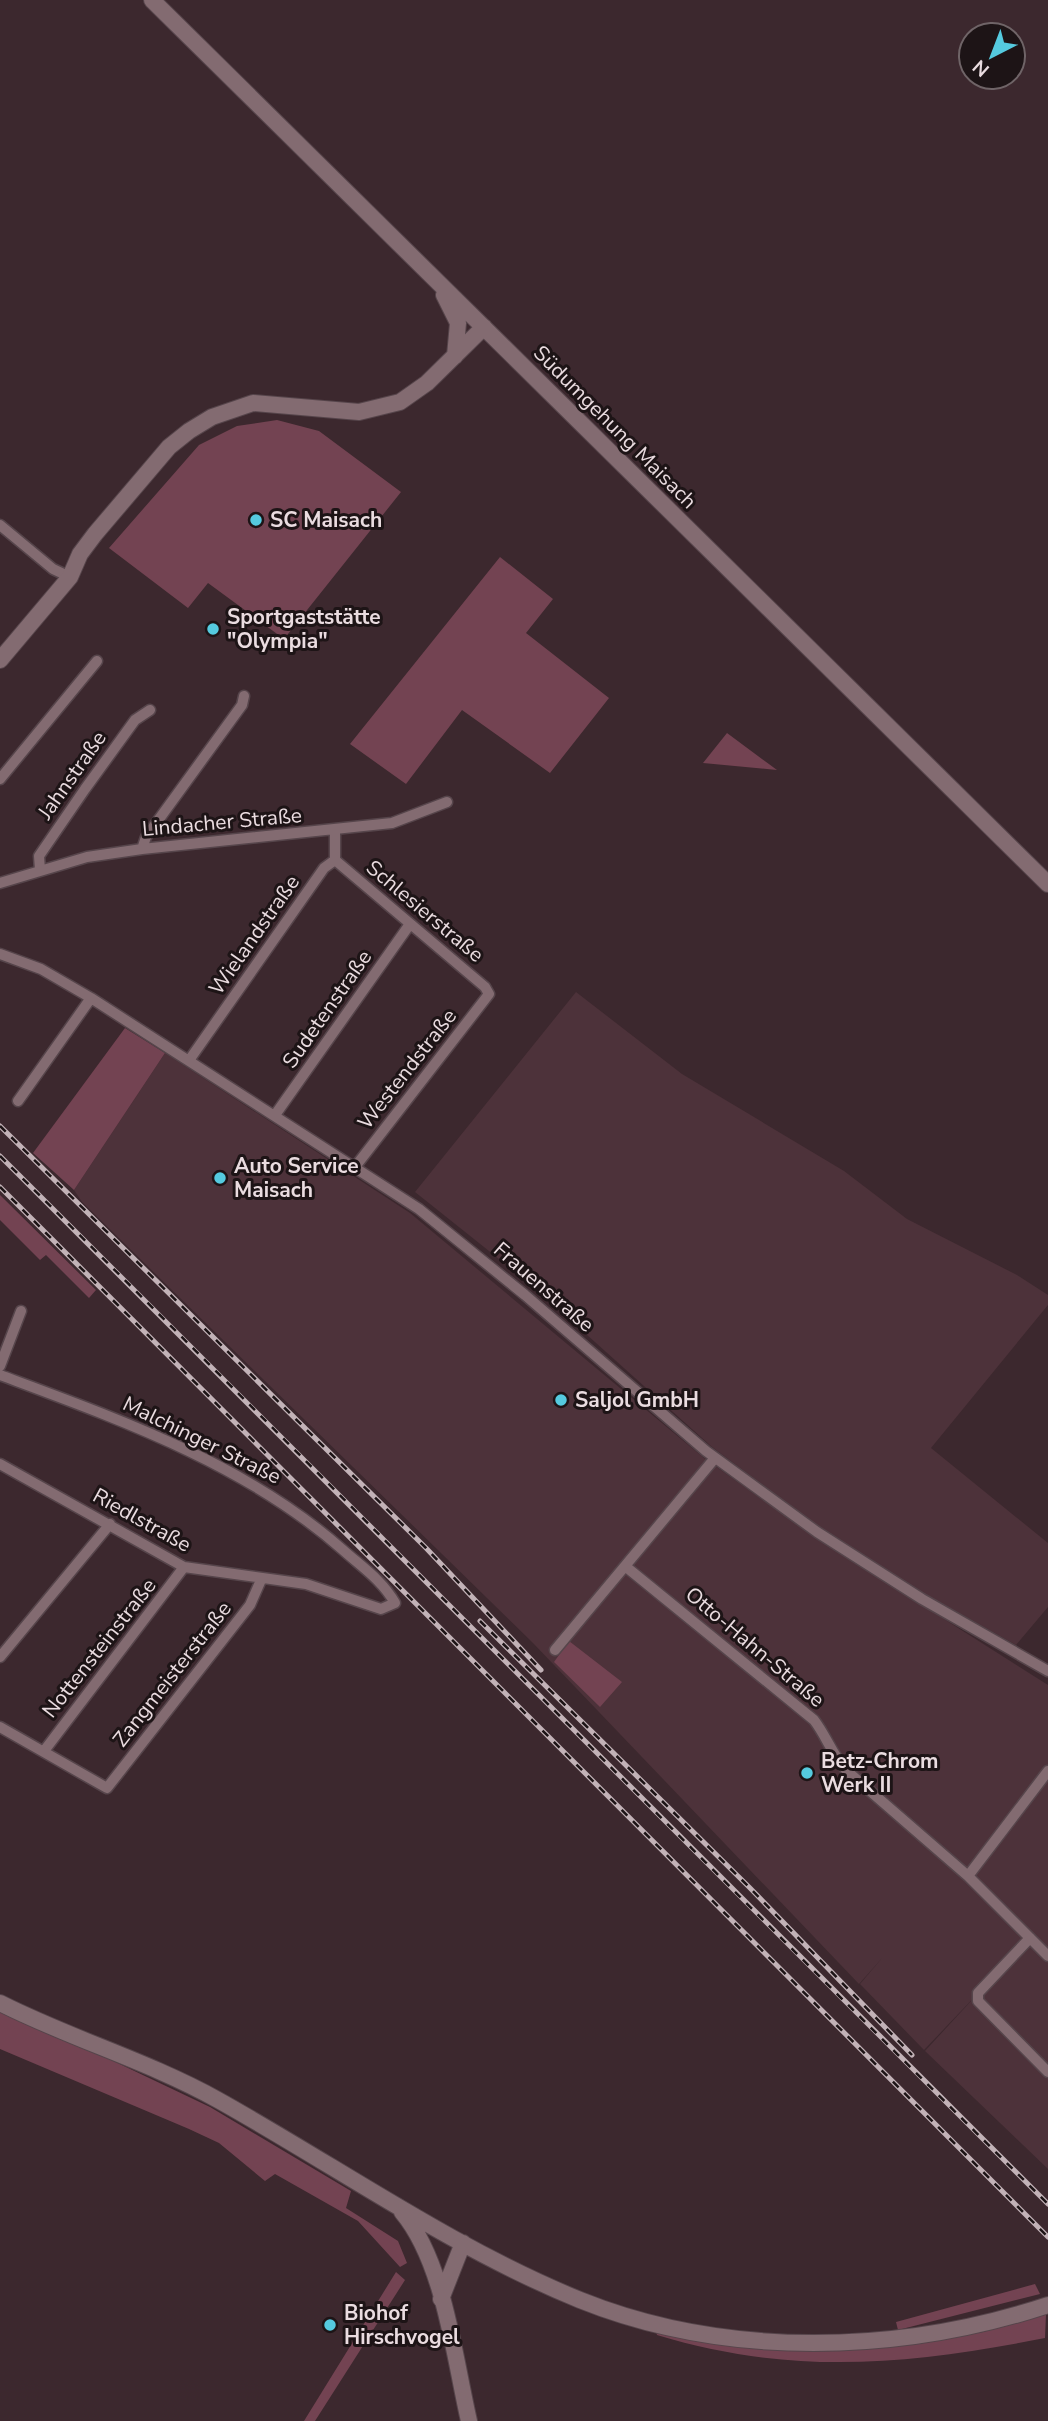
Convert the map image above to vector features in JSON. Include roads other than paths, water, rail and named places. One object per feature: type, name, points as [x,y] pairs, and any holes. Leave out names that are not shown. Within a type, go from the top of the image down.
[{"type":"street","name":"Südumgehung Maisach","points":[[152,0],[1048,884]]},
{"type":"street","points":[[432,276],[458,323],[455,356]]},
{"type":"street","points":[[0,660],[70,577],[80,554],[95,534],[169,447],[189,430],[212,417],[253,404],[350,412],[400,402],[427,383],[484,327]]},
{"type":"street","points":[[0,525],[53,569],[70,577]]},
{"type":"street","points":[[0,779],[97,661]]},
{"type":"street","points":[[142,849],[146,837],[227,726],[244,696]]},
{"type":"street","name":"Jahnstraße","points":[[40,870],[39,856],[135,720],[150,710]]},
{"type":"street","name":"Lindacher Straße","points":[[0,883],[88,857],[392,823],[447,802]]},
{"type":"street","points":[[335,831],[335,860]]},
{"type":"street","name":"Schlesierstraße","points":[[335,860],[485,987],[489,994]]},
{"type":"street","name":"Wielandstraße","points":[[190,1059],[324,868],[335,860]]},
{"type":"street","name":"Sudetenstraße","points":[[275,1115],[410,925]]},
{"type":"street","name":"Frauenstraße","points":[[0,954],[41,969],[91,998],[401,1196],[466,1245],[715,1458],[817,1532],[922,1599],[1048,1671]]},
{"type":"street","name":"Westendstraße","points":[[355,1167],[489,994]]},
{"type":"street","points":[[18,1101],[91,998]]},
{"type":"street","points":[[0,1366],[21,1311]]},
{"type":"street","name":"Malchinger Straße","points":[[0,1375],[114,1418],[206,1460],[279,1499],[323,1532],[386,1586],[395,1603]]},
{"type":"street","points":[[555,1650],[715,1458]]},
{"type":"street","name":"Riedlstraße","points":[[0,1464],[184,1567],[261,1580],[306,1584],[381,1609],[395,1603]]},
{"type":"street","points":[[0,1657],[110,1524]]},
{"type":"street","name":"Otto-Hahn-Straße","points":[[625,1566],[814,1720],[824,1734],[832,1754],[847,1771],[968,1876],[1048,1956]]},
{"type":"street","name":"Nottensteinstraße","points":[[44,1751],[184,1567]]},
{"type":"street","name":"Zangmeisterstraße","points":[[44,1751],[107,1788],[250,1605],[261,1580]]},
{"type":"street","points":[[0,1727],[44,1751]]},
{"type":"street","points":[[968,1876],[1048,1771]]},
{"type":"street","points":[[1030,1938],[978,1993],[978,2001],[1048,2072]]},
{"type":"street","points":[[0,2003],[110,2049],[216,2099],[458,2240],[580,2300],[612,2310],[680,2328],[755,2339],[816,2343],[898,2339],[964,2328],[1048,2305]]},
{"type":"street","points":[[396,2204],[421,2238],[431,2260],[469,2421]]},
{"type":"street","points":[[431,2260],[458,2240]]},
{"type":"street","points":[[441,2299],[458,2240]]},
{"type":"railway","points":[[0,1126],[426,1548],[541,1670]]},
{"type":"railway","points":[[0,1156],[1048,2204]]},
{"type":"railway","points":[[0,1187],[1048,2237]]},
{"type":"railway","points":[[480,1621],[749,1887],[912,2055]]},
{"type":"place","name":"SC Maisach","points":[[256,520]]},
{"type":"place","name":"Sportgaststätte \"Olympia\"","points":[[213,629]]},
{"type":"place","name":"Auto Service Maisach","points":[[220,1178]]},
{"type":"place","name":"Saljol GmbH","points":[[561,1400]]},
{"type":"place","name":"Betz-Chrom Werk II","points":[[807,1773]]},
{"type":"place","name":"Biohof Hirschvogel","points":[[330,2325]]}]
